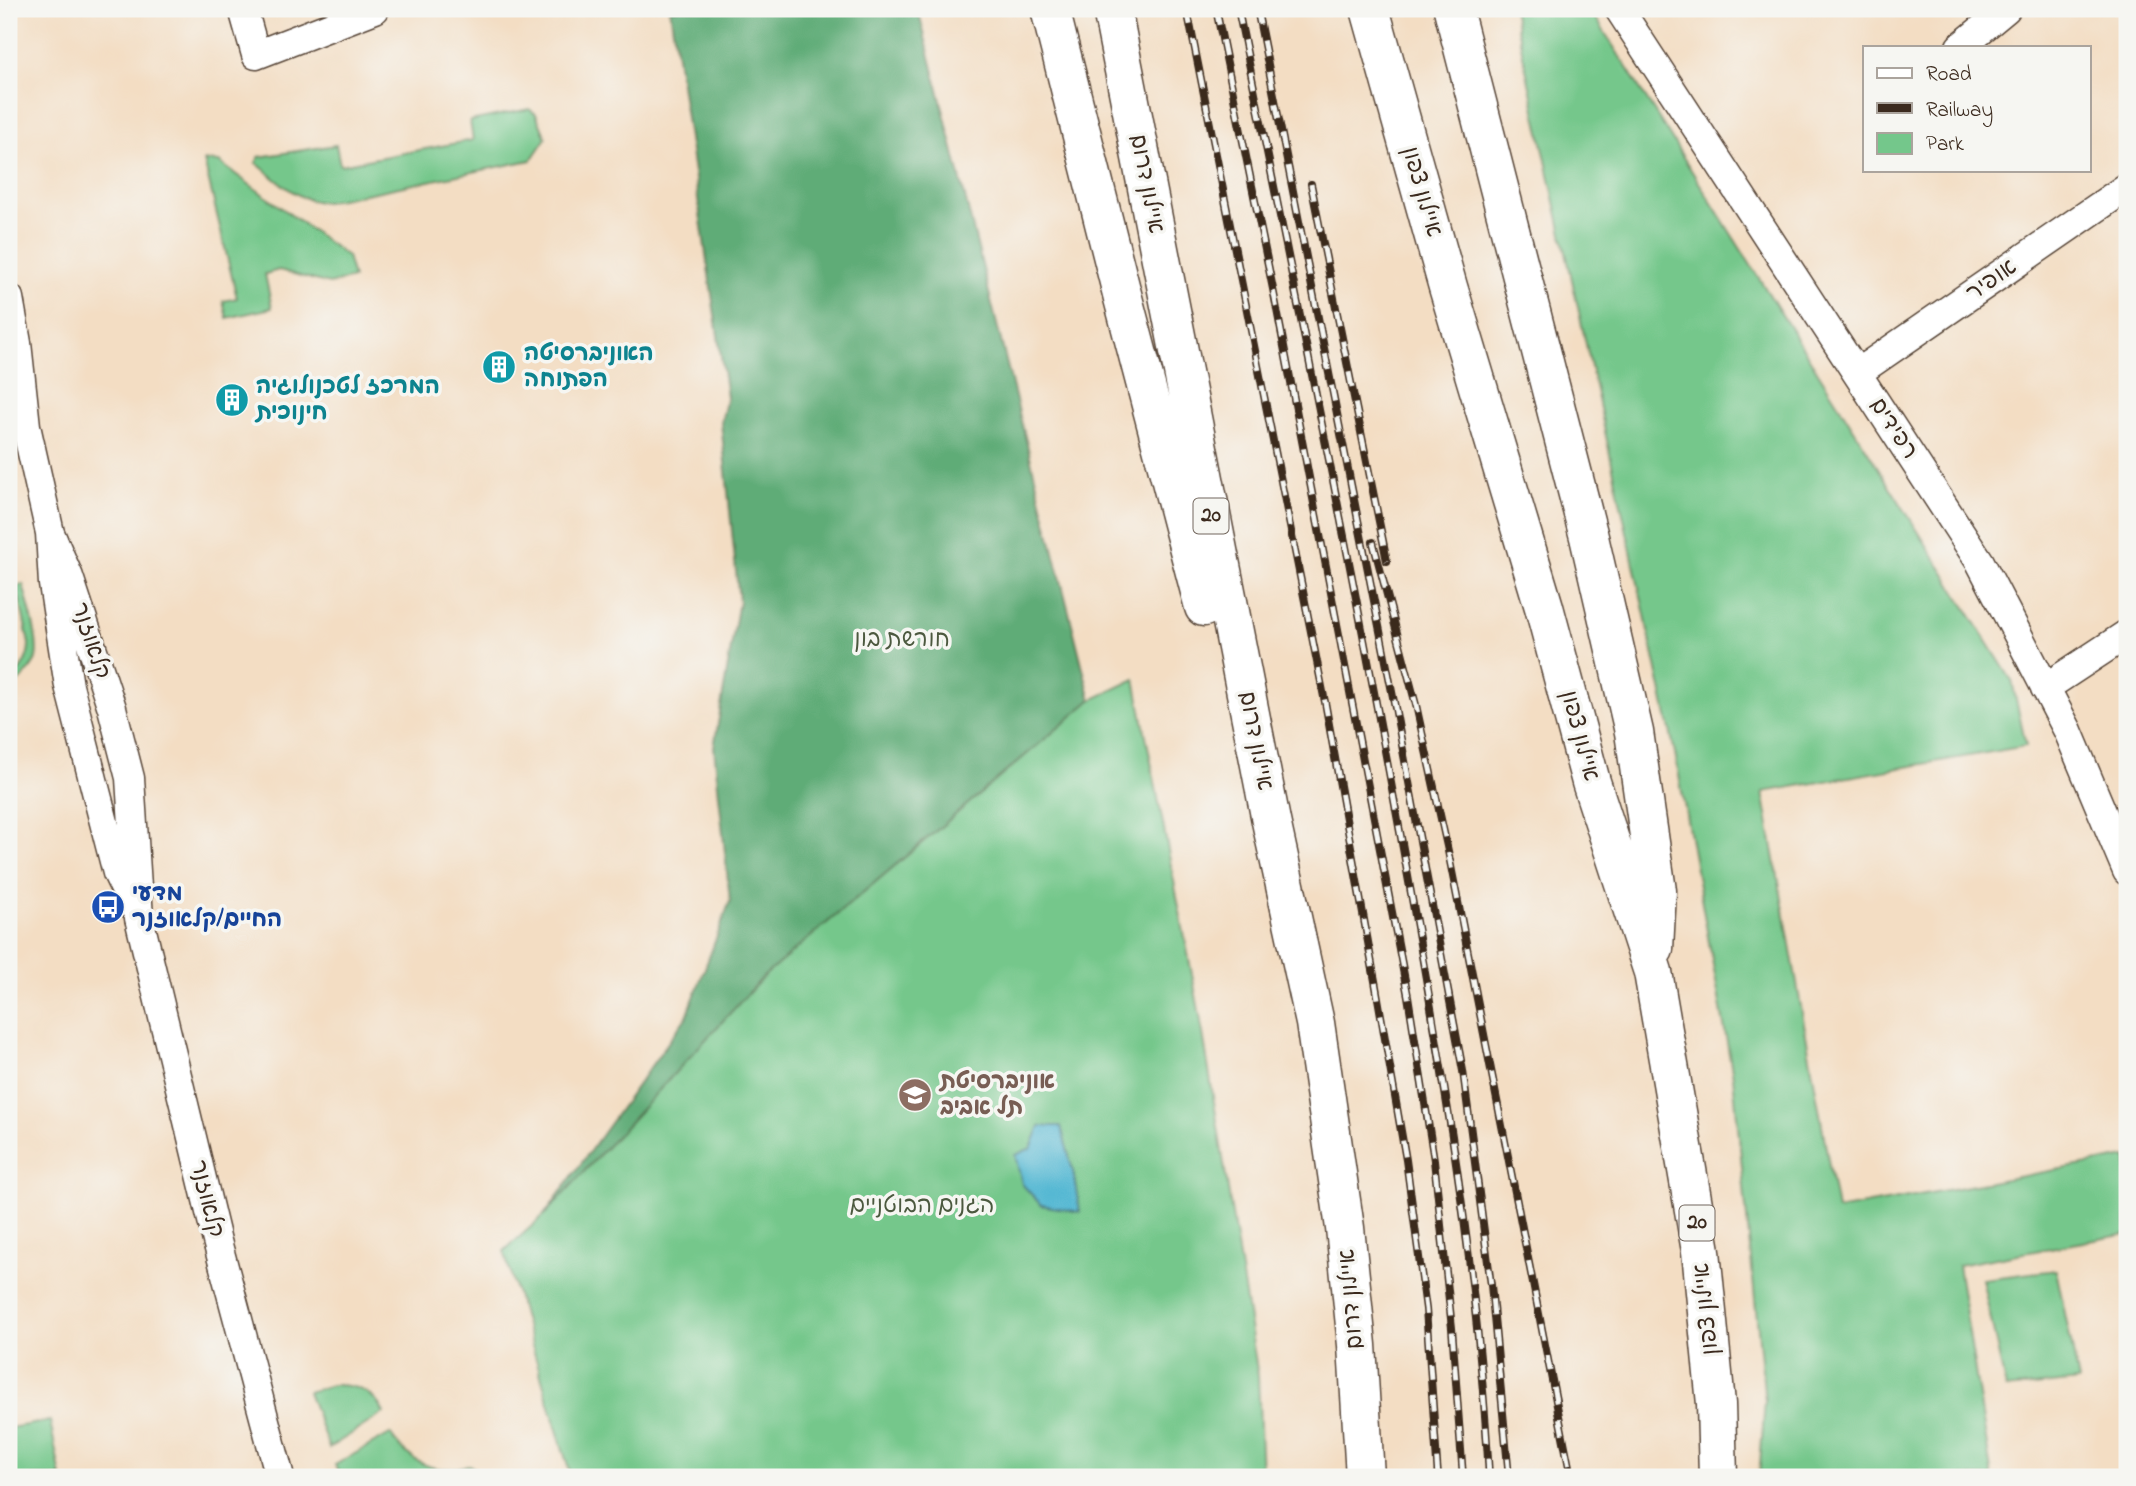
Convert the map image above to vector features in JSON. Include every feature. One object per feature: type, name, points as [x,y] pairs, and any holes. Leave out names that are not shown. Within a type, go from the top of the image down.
[{"type":"highway","points":[[1051,9],[1122,298],[1315,1023]]},
{"type":"highway","name":"איילון דרום","points":[[1112,9],[1270,821],[1315,1023],[1345,1228],[1357,1345],[1365,1477]]},
{"type":"highway","name":"איילון צפון","points":[[1370,9],[1452,300],[1544,607],[1591,782],[1653,972],[1702,1251],[1716,1404],[1718,1477]]},
{"type":"highway","points":[[1453,9],[1589,537],[1634,732],[1657,891],[1653,972]]},
{"type":"street","points":[[243,9],[256,55],[375,9]]},
{"type":"street","name":"רפידים","points":[[1619,9],[1980,562],[2068,732],[2127,871]]},
{"type":"street","points":[[1961,46],[2006,9]]},
{"type":"street","name":"אופיר","points":[[1857,373],[2127,187]]},
{"type":"street","name":"קלאוזנר","points":[[9,298],[26,426],[50,533],[53,584],[76,717],[117,873],[139,918]]},
{"type":"street","name":"קלאוזנר","points":[[9,387],[26,426]]},
{"type":"street","name":"קלאוזנר","points":[[50,533],[69,577],[112,708],[130,778],[139,918],[217,1241],[280,1477]]},
{"type":"street","points":[[2045,688],[2127,634]]},
{"type":"green space","name":"חורשת בון","points":[[670,9],[918,9],[1091,700],[764,976],[544,1215],[687,1016],[730,901],[714,747],[739,601],[721,422],[727,397]]},
{"type":"green space","points":[[1513,9],[1590,9],[2012,681],[2026,746],[1763,792],[1837,1210],[2127,1157],[2127,1234],[1958,1265],[1992,1477],[1759,1477],[1765,1401],[1733,1076],[1675,753]]},
{"type":"green space","points":[[529,109],[536,114],[546,138],[531,160],[326,202],[316,202],[297,194],[256,163],[259,157],[336,145],[340,165],[473,140],[470,121]]},
{"type":"green space","points":[[204,161],[219,162],[347,256],[353,278],[329,284],[279,270],[265,274],[272,308],[227,318],[223,301],[237,298]]},
{"type":"green space","points":[[23,584],[37,654],[30,670],[9,691],[9,681],[24,665],[29,650],[17,586]]},
{"type":"green space","name":"הגנים הבוטניים","points":[[1135,679],[1201,1021],[1258,1376],[1262,1477],[571,1477],[504,1251],[544,1215],[764,976],[1091,700]]},
{"type":"green space","points":[[2056,1270],[2079,1381],[2006,1389],[1982,1279]]},
{"type":"green space","points":[[332,1385],[363,1391],[375,1400],[384,1413],[329,1448],[308,1392]]},
{"type":"green space","points":[[50,1421],[61,1477],[9,1477],[9,1428]]},
{"type":"green space","points":[[390,1434],[406,1452],[424,1464],[445,1469],[469,1465],[475,1469],[478,1477],[340,1477],[335,1465]]},
{"type":"water","points":[[1040,1126],[1061,1126],[1080,1212],[1041,1205],[1022,1184],[1015,1155],[1031,1148]]},
{"type":"railway","points":[[1187,9],[1325,702],[1406,1160],[1426,1309],[1438,1477]]},
{"type":"railway","points":[[1216,9],[1274,294],[1408,996],[1434,1160],[1452,1328],[1463,1477]]},
{"type":"railway","points":[[1238,9],[1365,643],[1431,1009],[1467,1242],[1484,1399],[1489,1477]]},
{"type":"railway","points":[[1257,9],[1394,702],[1463,1071],[1491,1285],[1509,1477]]},
{"type":"railway","points":[[1311,184],[1387,561]]},
{"type":"railway","points":[[1373,542],[1416,705],[1448,851],[1571,1477]]},
{"type":"place","name":"האוניברסיטה הפתוחה","points":[[499,367]]},
{"type":"place","name":"המרכז לטכנולוגיה חינוכית","points":[[232,400]]},
{"type":"place","name":"מדעי החיים/קלאוזנר","points":[[108,907]]},
{"type":"place","name":"אוניברסיטת תל אביב","points":[[915,1095]]}]
